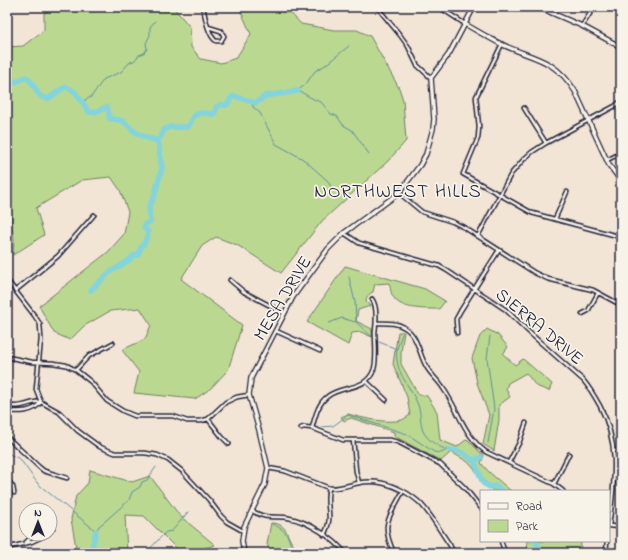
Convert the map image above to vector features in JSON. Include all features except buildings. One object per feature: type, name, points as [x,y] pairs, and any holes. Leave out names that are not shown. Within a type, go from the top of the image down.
[{"type":"street","points":[[203,7],[208,27],[213,40],[221,40],[224,36],[221,31],[208,27]]},
{"type":"street","points":[[378,7],[403,38],[417,65],[431,78],[449,54],[474,7]]},
{"type":"street","points":[[439,7],[465,24],[502,44],[537,58],[559,71],[568,80],[575,91],[609,164],[621,180]]},
{"type":"street","points":[[538,7],[582,26],[621,47]]},
{"type":"street","points":[[582,26],[591,12],[597,7]]},
{"type":"street","points":[[7,9],[9,13],[7,17]]},
{"type":"street","points":[[502,44],[476,97],[478,138],[463,174],[532,213],[621,238]]},
{"type":"street","name":"MESA DRIVE","points":[[244,553],[242,541],[243,531],[265,484],[268,468],[249,395],[251,378],[293,297],[336,240],[399,193],[420,165],[431,141],[434,119],[431,78]]},
{"type":"street","points":[[478,236],[499,195],[518,165],[532,152],[546,143],[615,106],[621,101]]},
{"type":"street","points":[[524,108],[546,143]]},
{"type":"street","points":[[607,160],[621,153]]},
{"type":"street","points":[[555,219],[567,192]]},
{"type":"street","points":[[399,193],[422,212],[453,222],[478,236],[535,273],[548,279],[587,287],[621,305]]},
{"type":"street","points":[[15,291],[58,256],[94,214]]},
{"type":"street","name":"SIERRA DRIVE","points":[[344,233],[359,243],[439,266],[446,270],[506,310],[579,376],[590,388],[609,426],[614,451],[615,479],[610,518]]},
{"type":"street","points":[[457,333],[456,319],[499,250]]},
{"type":"street","points":[[7,280],[40,324],[41,339],[36,389],[41,402]]},
{"type":"street","points":[[230,280],[244,292],[284,313]]},
{"type":"street","points":[[582,314],[588,311],[598,293]]},
{"type":"street","points":[[312,428],[319,406],[328,395],[357,386],[366,381],[374,369],[376,323],[375,303],[372,299]]},
{"type":"street","points":[[376,323],[398,324],[410,332],[415,339],[427,368],[444,388],[474,441],[486,452],[554,484],[562,490]]},
{"type":"street","points":[[276,331],[320,351]]},
{"type":"street","points":[[76,370],[89,356],[113,342]]},
{"type":"street","points":[[7,357],[38,363],[60,363],[76,370],[91,382],[108,401],[129,415],[135,416],[173,416],[193,422],[208,419],[226,402],[249,395]]},
{"type":"street","points":[[366,381],[386,400]]},
{"type":"street","points":[[7,406],[25,405],[36,401],[41,402],[59,412],[78,431],[100,447],[115,452],[157,455],[174,464],[209,500],[227,522],[243,531]]},
{"type":"street","points":[[7,410],[25,411],[38,406],[41,402]]},
{"type":"street","points":[[208,419],[229,444]]},
{"type":"street","points":[[509,462],[519,443],[526,423]]},
{"type":"street","points":[[301,428],[312,428],[343,440],[390,440],[406,445],[440,464],[465,488],[480,507]]},
{"type":"street","points":[[7,437],[44,471],[67,478]]},
{"type":"street","points":[[353,440],[356,471],[359,483]]},
{"type":"street","points":[[614,451],[621,450]]},
{"type":"street","points":[[554,484],[569,454]]},
{"type":"street","points":[[268,468],[285,471],[329,488],[373,482],[385,483],[403,491],[423,506],[450,545],[453,553]]},
{"type":"street","points":[[7,478],[13,487],[14,493]]},
{"type":"street","points":[[324,534],[330,520],[328,502],[329,488]]},
{"type":"street","points":[[394,553],[388,541],[386,526],[403,491]]},
{"type":"street","points":[[252,512],[264,516],[291,518],[301,522],[324,534],[338,545],[345,553]]},
{"type":"street","points":[[610,526],[621,527]]},
{"type":"street","points":[[7,548],[29,542]]},
{"type":"street","points":[[501,542],[504,553]]},
{"type":"street","points":[[606,553],[607,542]]},
{"type":"green space","points":[[53,7],[173,7],[190,27],[191,47],[201,59],[221,63],[236,58],[251,34],[239,7],[285,7],[301,24],[334,30],[357,30],[370,36],[399,88],[403,100],[406,141],[388,161],[322,221],[281,273],[237,245],[216,237],[202,246],[181,279],[242,325],[228,370],[210,389],[195,399],[134,393],[139,372],[122,350],[145,339],[151,325],[140,308],[110,311],[84,326],[70,340],[54,333],[39,306],[108,252],[124,234],[128,212],[120,190],[111,177],[82,180],[36,208],[44,235],[13,255],[14,239],[10,212],[7,211],[7,47],[23,46],[44,30],[44,13]]},
{"type":"green space","points":[[345,266],[425,289],[445,301],[439,309],[408,307],[398,302],[394,298],[389,283],[375,284],[373,292],[369,294],[366,302],[370,306],[358,310],[356,321],[372,329],[372,337],[361,332],[352,333],[348,345],[307,322]]},
{"type":"green space","points":[[487,329],[498,335],[508,347],[503,354],[515,365],[523,359],[552,384],[549,391],[536,386],[526,373],[508,383],[506,389],[510,397],[499,405],[499,420],[494,451],[483,444],[489,415],[477,383],[472,358],[480,336]]},
{"type":"green space","points":[[398,332],[404,332],[401,364],[418,394],[427,396],[437,412],[440,440],[457,447],[467,439],[484,456],[481,463],[510,490],[492,490],[468,462],[451,452],[441,461],[394,436],[394,432],[351,418],[344,421],[341,417],[348,414],[382,421],[402,420],[410,415],[407,397],[393,364]]},
{"type":"green space","points":[[90,470],[132,482],[150,476],[180,516],[215,545],[187,553],[181,553],[144,516],[125,515],[127,553],[77,553],[71,519],[76,496],[88,483]]},
{"type":"green space","points":[[271,523],[281,525],[294,546],[304,553],[271,553],[267,544]]},
{"type":"green space","points":[[527,542],[581,542],[580,553],[528,553]]},
{"type":"waterway","points":[[81,102],[91,97],[104,79],[121,72],[130,62],[134,61],[139,55],[144,53],[147,49],[146,43],[150,35],[150,27],[155,21]]},
{"type":"waterway","points":[[349,46],[324,66],[315,71],[306,84],[298,91],[321,102],[331,114],[337,116],[343,125],[352,130],[369,154]]},
{"type":"waterway","points":[[7,86],[26,77],[31,81],[39,95],[45,98],[49,98],[63,88],[67,87],[75,92],[89,112],[97,112],[107,107],[110,119],[121,120],[137,133],[158,141],[165,129],[170,127],[188,127],[197,114],[214,114],[216,107],[227,105],[234,96],[256,103],[265,96],[298,91]]},
{"type":"waterway","points":[[252,102],[253,107],[260,113],[276,144],[303,159],[328,181],[331,187]]},
{"type":"waterway","points":[[91,290],[110,272],[128,261],[134,255],[138,255],[147,238],[148,232],[144,228],[145,224],[150,222],[149,206],[153,200],[162,168],[158,141]]},
{"type":"waterway","points":[[349,277],[355,302],[356,322],[371,336]]},
{"type":"waterway","points":[[329,323],[342,318],[355,322]]},
{"type":"waterway","points":[[397,349],[402,334]]},
{"type":"waterway","points":[[488,443],[494,409],[487,358],[490,336]]},
{"type":"waterway","points":[[379,342],[397,349],[398,366],[416,400],[424,433],[435,444],[449,450]]},
{"type":"waterway","points":[[322,427],[333,426],[348,415],[407,434],[434,452],[441,453],[447,450]]},
{"type":"waterway","points":[[449,450],[459,451],[474,461]]},
{"type":"waterway","points":[[7,453],[20,459],[38,484],[96,531],[99,526],[129,500],[132,492],[140,487],[142,482],[147,480],[156,467]]},
{"type":"waterway","points":[[481,457],[474,461],[483,483],[490,487],[496,486],[501,490]]},
{"type":"waterway","points":[[146,553],[166,532],[172,531],[188,512]]},
{"type":"waterway","points":[[272,524],[285,532],[289,539],[293,553]]},
{"type":"waterway","points":[[96,531],[92,547],[98,553]]},
{"type":"waterway","points":[[536,542],[543,553]]},
{"type":"district","name":"NORTHWEST HILLS","points":[[398,190]]}]
